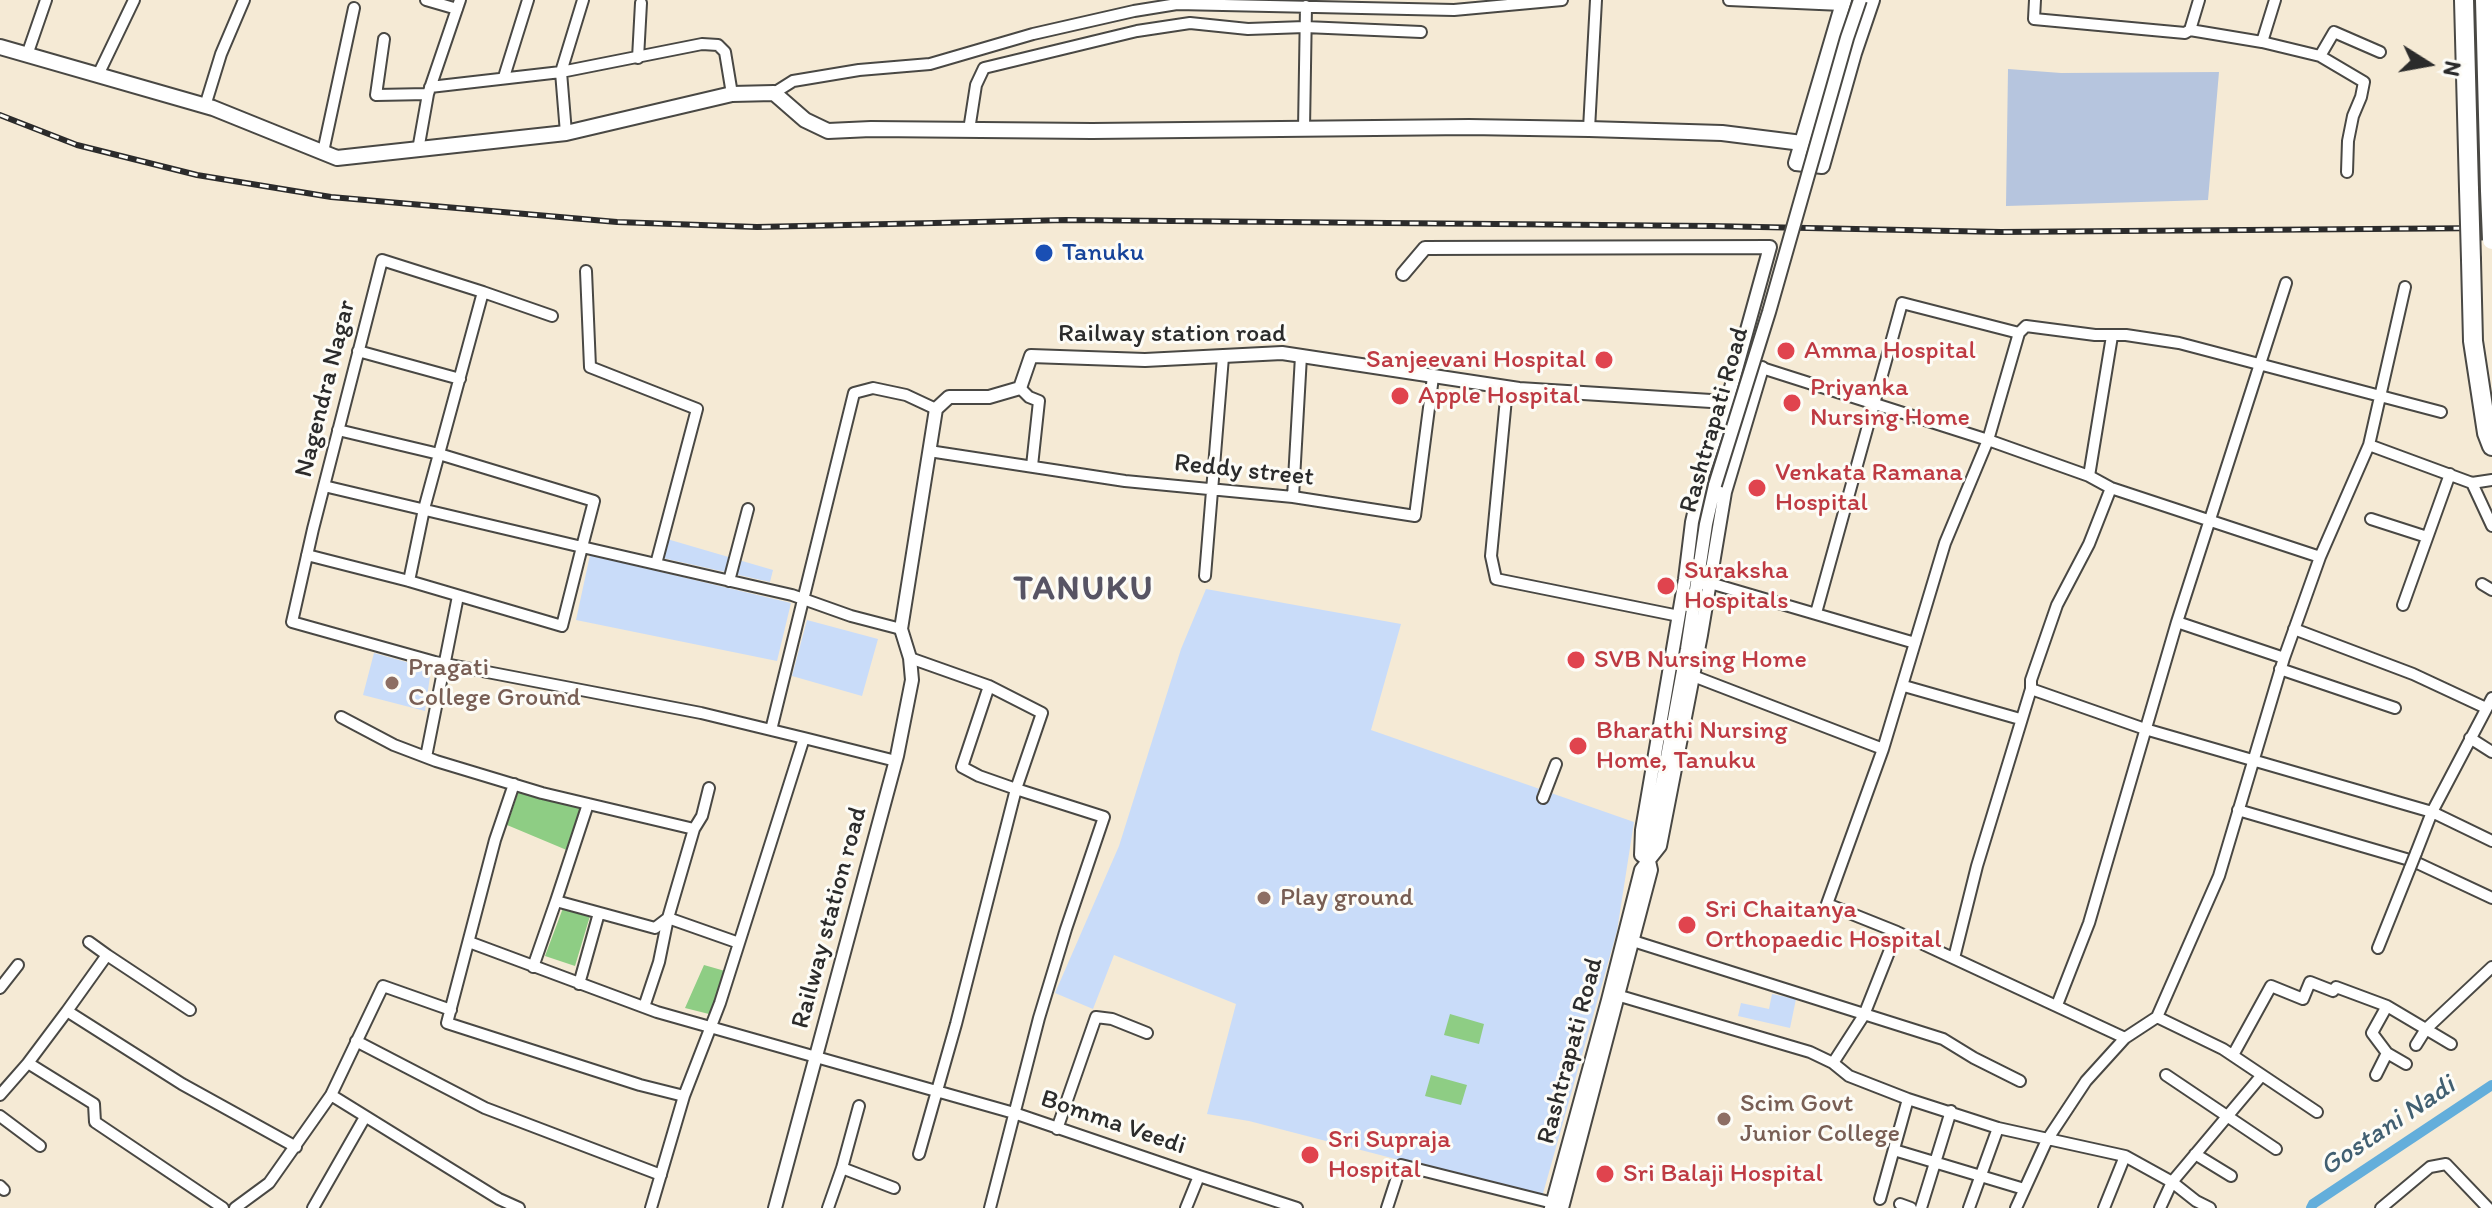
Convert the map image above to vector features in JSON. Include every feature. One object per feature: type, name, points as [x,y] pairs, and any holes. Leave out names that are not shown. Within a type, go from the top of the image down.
[{"type":"highway","points":[[2464,0],[2473,341],[2487,433],[2492,446]]},
{"type":"highway","points":[[2485,0],[2492,240]]},
{"type":"main road","points":[[1843,2],[1796,163],[1822,166],[1872,0]]},
{"type":"main road","points":[[0,47],[205,106],[337,158],[566,133],[732,94],[774,93],[805,120],[828,131],[1589,129],[1722,133],[1802,143]]},
{"type":"street","points":[[27,55],[46,0]]},
{"type":"street","points":[[98,75],[134,0]]},
{"type":"street","points":[[205,106],[221,54],[244,0]]},
{"type":"street","points":[[418,150],[429,90],[459,4],[426,0]]},
{"type":"street","points":[[504,77],[528,0]]},
{"type":"street","points":[[566,133],[561,72],[583,0]]},
{"type":"street","points":[[774,93],[793,81],[859,70],[930,64],[980,47],[1177,4],[1408,5],[1454,10],[1562,0]]},
{"type":"street","points":[[1589,129],[1596,0]]},
{"type":"street","points":[[1729,0],[1843,2]]},
{"type":"street","name":"Rashtrapati Road","points":[[1555,1206],[1620,996],[1651,870],[1649,861],[1704,584],[1706,524],[1715,485],[1860,0]]},
{"type":"street","points":[[2035,0],[2034,19],[2185,33],[2190,30],[2320,56],[2364,82],[2350,128],[2347,172]]},
{"type":"street","points":[[2190,30],[2199,0]]},
{"type":"street","points":[[2262,42],[2275,0]]},
{"type":"street","points":[[638,58],[641,3]]},
{"type":"street","points":[[1304,129],[1306,6]]},
{"type":"street","points":[[323,152],[354,8]]},
{"type":"street","points":[[969,130],[976,85],[984,68],[1137,31],[1190,23],[1248,29],[1305,27],[1421,32]]},
{"type":"street","points":[[2320,56],[2334,32],[2380,52]]},
{"type":"street","points":[[384,39],[376,95],[561,72],[702,44],[718,45],[725,52],[732,94]]},
{"type":"street","points":[[1829,49],[1854,53]]},
{"type":"street","points":[[1403,274],[1425,248],[1770,247],[1727,402],[1703,474],[1692,522],[1642,830],[1641,855],[1649,861]]},
{"type":"street","name":"Nagendra Nagar","points":[[444,664],[292,622],[382,260],[483,292]]},
{"type":"street","points":[[586,271],[590,367],[697,409],[656,564]]},
{"type":"street","points":[[2057,1005],[2089,923],[2177,622],[2286,283]]},
{"type":"street","points":[[2016,1208],[2047,1140],[2086,1081],[2125,1038],[2157,1017],[2219,876],[2280,669],[2320,557],[2369,445],[2405,287]]},
{"type":"street","points":[[409,581],[424,509],[483,292],[552,316]]},
{"type":"street","points":[[1816,613],[1902,303],[2019,333]]},
{"type":"street","points":[[2125,1038],[1897,932],[1827,904],[1904,686],[1945,543],[1988,440],[2019,333],[2026,326],[2179,343],[2441,412]]},
{"type":"street","points":[[2089,476],[2112,336]]},
{"type":"street","points":[[358,351],[460,379]]},
{"type":"street","name":"Railway station road","points":[[1020,388],[1031,356],[1145,360],[1282,353],[1507,388],[1727,402]]},
{"type":"street","points":[[1293,497],[1301,356]]},
{"type":"street","points":[[1205,576],[1223,357]]},
{"type":"street","points":[[1915,643],[1704,584],[1725,492],[1762,368],[1988,440],[2089,476],[2111,488],[2320,557]]},
{"type":"street","name":"Reddy street","points":[[929,451],[1125,481],[1293,497],[1415,516],[1433,377]]},
{"type":"street","points":[[771,730],[854,393],[873,388],[906,395],[936,409],[949,397],[989,397],[1020,388],[1039,401],[1032,466]]},
{"type":"street","points":[[1507,388],[1491,556],[1496,579],[1679,616]]},
{"type":"street","name":"Railway station road","points":[[775,1208],[896,761],[912,680],[910,658],[901,629],[936,409]]},
{"type":"street","points":[[307,555],[562,626],[594,501],[439,454],[338,430]]},
{"type":"street","points":[[2369,445],[2472,483],[2492,480]]},
{"type":"street","points":[[2403,605],[2450,474]]},
{"type":"street","points":[[2472,483],[2492,526]]},
{"type":"street","points":[[324,486],[729,581],[901,629]]},
{"type":"street","points":[[1954,958],[1977,866],[2031,689],[2031,680],[2057,605],[2089,544],[2111,488]]},
{"type":"street","points":[[729,581],[748,509]]},
{"type":"street","points":[[2371,519],[2427,537]]},
{"type":"street","points":[[426,757],[458,596]]},
{"type":"street","points":[[2177,622],[2284,658]]},
{"type":"street","points":[[2294,629],[2489,703],[2432,812],[2378,948]]},
{"type":"street","points":[[910,658],[989,686],[1042,713],[1016,789],[919,1154]]},
{"type":"street","points":[[444,664],[701,713],[896,761]]},
{"type":"street","points":[[2280,669],[2395,708]]},
{"type":"street","points":[[1688,674],[1883,749]]},
{"type":"street","points":[[989,686],[962,767],[979,776],[1104,817],[1066,929],[990,1208]]},
{"type":"street","points":[[1904,686],[2020,719]]},
{"type":"street","points":[[2031,689],[2145,729],[2432,812],[2492,841]]},
{"type":"street","points":[[341,717],[394,745],[426,757],[588,804],[694,829]]},
{"type":"street","points":[[651,1208],[684,1096],[711,1027],[804,738]]},
{"type":"street","points":[[2470,738],[2492,752]]},
{"type":"street","points":[[1543,798],[1556,764]]},
{"type":"street","points":[[514,784],[495,840],[447,1023],[640,1085],[684,1096]]},
{"type":"street","points":[[644,1007],[694,829],[702,816],[709,788]]},
{"type":"street","points":[[533,967],[588,804]]},
{"type":"street","points":[[2238,810],[2413,861],[2492,898]]},
{"type":"street","name":"Rashtrapati Road","points":[[1555,1206],[1641,870],[1649,861]]},
{"type":"street","points":[[556,901],[655,928],[668,918]]},
{"type":"street","points":[[579,984],[599,913]]},
{"type":"street","points":[[668,918],[739,943]]},
{"type":"street","points":[[1833,1063],[1864,1015],[1897,932]]},
{"type":"street","points":[[1633,941],[1943,1039],[2020,1081]]},
{"type":"street","points":[[89,942],[190,1010]]},
{"type":"street","points":[[469,942],[644,1007],[937,1090]]},
{"type":"street","points":[[0,1095],[28,1063],[107,955]]},
{"type":"street","points":[[0,988],[18,965]]},
{"type":"street","points":[[2416,1045],[2426,1029],[2492,967]]},
{"type":"street","points":[[2233,1055],[2271,986],[2303,999],[2310,982],[2333,991],[2336,987],[2387,1006],[2451,1044]]},
{"type":"street","points":[[235,1208],[269,1183],[331,1095],[383,986],[451,1010]]},
{"type":"street","points":[[1620,996],[1810,1052],[1833,1063],[1849,1076],[1998,1128],[2125,1156],[2172,1182],[2195,1205],[2210,1208]]},
{"type":"street","points":[[2387,1006],[2372,1033],[2387,1053],[2406,1064]]},
{"type":"street","points":[[67,1011],[182,1084],[296,1147]]},
{"type":"street","points":[[1057,1129],[1096,1017],[1112,1019],[1147,1033]]},
{"type":"street","points":[[2157,1017],[2233,1055],[2317,1112]]},
{"type":"street","points":[[356,1041],[485,1108],[661,1175]]},
{"type":"street","points":[[2376,1075],[2387,1053]]},
{"type":"street","points":[[28,1063],[94,1104],[95,1122],[223,1208]]},
{"type":"street","points":[[2166,1075],[2276,1149]]},
{"type":"street","points":[[2160,1208],[2172,1182],[2262,1075]]},
{"type":"street","name":"Bomma Veedi","points":[[937,1090],[1297,1208]]},
{"type":"street","points":[[331,1095],[496,1203],[519,1208]]},
{"type":"street","points":[[1880,1199],[1908,1099]]},
{"type":"street","points":[[828,1208],[859,1106]]},
{"type":"street","points":[[1921,1208],[1951,1111]]},
{"type":"street","points":[[0,1116],[40,1146]]},
{"type":"street","points":[[313,1208],[365,1117]]},
{"type":"street","points":[[1969,1208],[1998,1128]]},
{"type":"street","points":[[1894,1150],[2024,1189]]},
{"type":"street","points":[[2195,1154],[2231,1176]]},
{"type":"street","points":[[2104,1208],[2125,1156]]},
{"type":"street","points":[[2389,1206],[2430,1167],[2446,1164],[2488,1208]]},
{"type":"street","points":[[1387,1208],[1401,1165],[1555,1206]]},
{"type":"street","points":[[842,1168],[894,1188]]},
{"type":"street","points":[[1186,1208],[1199,1176]]},
{"type":"street","points":[[1900,1204],[1911,1208]]},
{"type":"shaded area","points":[[2008,69],[2061,73],[2219,72],[2208,200],[2006,206]]},
{"type":"shaded area","points":[[667,539],[773,570],[770,582],[658,557]]},
{"type":"shaded area","points":[[590,555],[791,603],[777,661],[576,620]]},
{"type":"shaded area","points":[[1206,589],[1401,624],[1371,730],[1634,822],[1617,931],[1542,1197],[1249,1121],[1207,1114],[1236,1004],[1114,955],[1093,1009],[1055,993],[1119,846],[1181,649]]},
{"type":"shaded area","points":[[807,620],[878,639],[862,696],[792,676]]},
{"type":"shaded area","points":[[374,653],[431,669],[425,711],[363,695]]},
{"type":"shaded area","points":[[1772,994],[1796,999],[1790,1028],[1738,1016],[1741,1003],[1769,1009]]},
{"type":"green space","points":[[519,790],[582,807],[569,851],[507,825]]},
{"type":"green space","points":[[563,908],[590,916],[575,966],[545,956]]},
{"type":"green space","points":[[704,965],[725,971],[713,1015],[685,1008]]},
{"type":"green space","points":[[1450,1014],[1484,1024],[1479,1044],[1444,1035]]},
{"type":"green space","points":[[1431,1075],[1467,1085],[1461,1105],[1425,1096]]},
{"type":"waterway","name":"Gostani Nadi","points":[[2311,1208],[2492,1085]]},
{"type":"railway","points":[[0,115],[77,145],[197,175],[331,197],[617,222],[757,227],[1066,220],[2001,232],[2492,228]]},
{"type":"place","name":"Tanuku","points":[[1044,253]]},
{"type":"place","name":"Amma Hospital","points":[[1786,351]]},
{"type":"place","name":"Sanjeevani Hospital","points":[[1604,360]]},
{"type":"place","name":"Apple Hospital","points":[[1400,396]]},
{"type":"place","name":"Priyanka Nursing Home","points":[[1792,403]]},
{"type":"place","name":"Venkata Ramana Hospital","points":[[1757,488]]},
{"type":"place","name":"Suraksha Hospitals","points":[[1666,586]]},
{"type":"place","name":"SVB Nursing Home","points":[[1576,660]]},
{"type":"place","name":"Pragati College Ground","points":[[392,683]]},
{"type":"place","name":"Bharathi Nursing Home, Tanuku","points":[[1578,746]]},
{"type":"place","name":"Play ground","points":[[1264,898]]},
{"type":"place","name":"Sri Chaitanya Orthopaedic Hospital","points":[[1687,925]]},
{"type":"place","name":"Scim Govt Junior College","points":[[1724,1119]]},
{"type":"place","name":"Sri Supraja Hospital","points":[[1310,1155]]},
{"type":"place","name":"Sri Balaji Hospital","points":[[1605,1174]]},
{"type":"district","name":"TANUKU","points":[[1084,590]]}]
